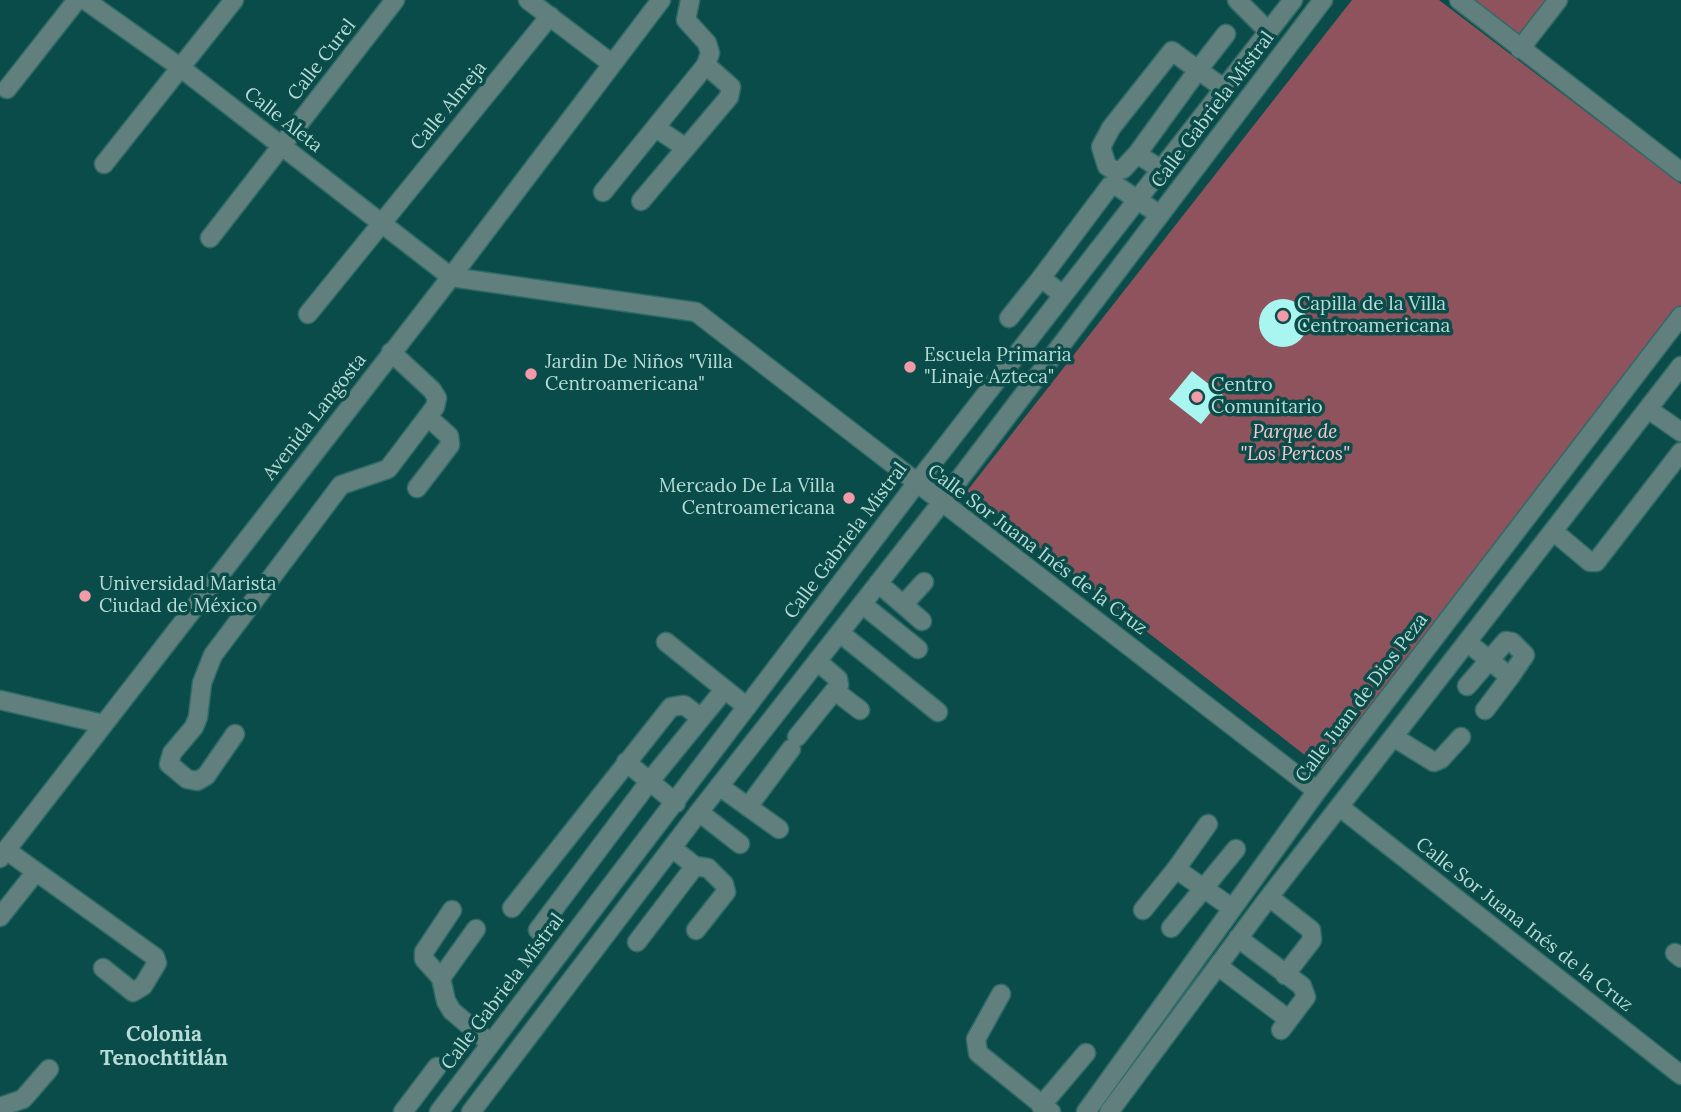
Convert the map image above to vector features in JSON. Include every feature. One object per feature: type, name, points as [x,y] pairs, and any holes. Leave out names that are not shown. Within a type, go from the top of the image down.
[{"type":"street","points":[[7,89],[77,0]]},
{"type":"street","name":"Calle Aleta","points":[[85,0],[181,68],[451,277]]},
{"type":"street","points":[[104,164],[234,0]]},
{"type":"street","name":"Calle Curel","points":[[210,238],[395,0]]},
{"type":"street","points":[[528,0],[611,63]]},
{"type":"street","name":"Avenida Langosta","points":[[3,854],[451,277],[661,0]]},
{"type":"street","points":[[603,192],[706,65],[710,53],[707,43],[686,20],[690,0]]},
{"type":"street","points":[[1237,0],[1268,31]]},
{"type":"street","name":"Calle Gabriela Mistral","points":[[439,1112],[916,484],[1293,0]]},
{"type":"street","name":"Calle Gabriela Mistral","points":[[471,1112],[719,786],[942,502],[1323,0]]},
{"type":"street","points":[[1459,0],[1681,172]]},
{"type":"street","points":[[1520,48],[1558,0]]},
{"type":"street","name":"Calle Almeja","points":[[308,314],[550,16]]},
{"type":"street","points":[[1225,89],[1198,70],[1171,51],[1111,128],[1101,147],[1107,166],[1115,171],[1123,169],[1137,154],[1198,70],[1226,34]]},
{"type":"street","points":[[641,201],[731,91],[731,87],[706,65]]},
{"type":"street","points":[[656,128],[686,148]]},
{"type":"street","points":[[1137,154],[1162,170]]},
{"type":"street","points":[[1009,318],[1110,186],[1118,186],[1160,215]]},
{"type":"street","name":"Calle Sor Juana Inés de la Cruz","points":[[451,277],[696,312],[916,484],[1317,790]]},
{"type":"street","points":[[1041,278],[1063,295]]},
{"type":"street","name":"Calle Juan de Dios Peza","points":[[1086,1112],[1317,790],[1681,316]]},
{"type":"street","points":[[235,734],[206,776],[197,781],[187,779],[169,765],[172,753],[198,717],[202,683],[213,656],[341,485],[388,469],[428,417],[437,398],[391,352]]},
{"type":"street","points":[[1110,1112],[1269,897],[1341,808],[1681,366]]},
{"type":"street","points":[[1648,409],[1681,432]]},
{"type":"street","points":[[417,488],[450,445],[449,436],[428,417]]},
{"type":"street","points":[[1553,531],[1590,562],[1596,562],[1681,452]]},
{"type":"street","points":[[904,604],[924,582]]},
{"type":"street","points":[[878,583],[922,621]]},
{"type":"street","points":[[862,604],[918,649]]},
{"type":"street","points":[[839,633],[937,712]]},
{"type":"street","points":[[1467,686],[1506,641],[1523,650],[1525,658],[1485,710]]},
{"type":"street","points":[[666,642],[747,707]]},
{"type":"street","points":[[1467,642],[1510,677]]},
{"type":"street","points":[[748,807],[835,691],[838,679],[817,661]]},
{"type":"street","points":[[538,930],[649,782],[724,690]]},
{"type":"street","points":[[835,691],[860,710]]},
{"type":"street","points":[[0,700],[103,724]]},
{"type":"street","points":[[512,908],[671,706],[684,705],[700,717]]},
{"type":"street","points":[[1395,738],[1434,762],[1441,760],[1461,737]]},
{"type":"street","points":[[626,762],[676,803]]},
{"type":"street","points":[[719,786],[779,829]]},
{"type":"street","name":"Calle Sor Juana Inés de la Cruz","points":[[1341,808],[1681,1075]]},
{"type":"street","points":[[699,812],[740,844]]},
{"type":"street","points":[[1143,910],[1208,824]]},
{"type":"street","points":[[672,848],[695,866],[708,868],[724,884],[726,892],[696,930]]},
{"type":"street","points":[[1171,928],[1236,849]]},
{"type":"street","points":[[3,854],[155,957],[157,963],[143,986],[134,992],[103,968]]},
{"type":"street","points":[[547,865],[592,909],[614,923]]},
{"type":"street","points":[[637,942],[695,866]]},
{"type":"street","points":[[1175,869],[1232,908]]},
{"type":"street","points":[[0,917],[34,873]]},
{"type":"street","points":[[1269,897],[1311,930],[1312,940],[1285,975]]},
{"type":"street","points":[[452,910],[424,952],[424,959],[441,978],[446,1001],[452,1011],[490,1043]]},
{"type":"street","points":[[441,978],[476,929]]},
{"type":"street","points":[[1218,966],[1284,1025],[1306,997],[1302,986],[1238,938]]},
{"type":"street","points":[[1001,994],[976,1039],[978,1053],[1046,1109],[1086,1053]]},
{"type":"street","points":[[403,1112],[437,1067]]},
{"type":"street","points":[[0,1107],[23,1099],[49,1069]]},
{"type":"green space","name":"Parque de \"Los Pericos\"","points":[[1352,0],[1439,0],[1681,184],[1681,317],[1329,774],[967,491]]},
{"type":"green space","points":[[1461,0],[1551,0],[1517,43]]},
{"type":"building","points":[[1283,299],[1300,306],[1307,323],[1300,340],[1283,347],[1266,340],[1259,323],[1266,306]]},
{"type":"building","name":"Centro Comunitario","points":[[1192,371],[1224,396],[1201,424],[1169,399]]},
{"type":"place","name":"Capilla de la Villa Centroamericana","points":[[1283,316]]},
{"type":"place","name":"Escuela Primaria \"Linaje Azteca\"","points":[[910,367]]},
{"type":"place","name":"Jardin De Niños \"Villa Centroamericana\"","points":[[531,374]]},
{"type":"place","name":"Centro Comunitario","points":[[1197,397]]},
{"type":"place","name":"Mercado De La Villa Centroamericana","points":[[849,498]]},
{"type":"place","name":"Universidad Marista Ciudad de México","points":[[85,596]]},
{"type":"district","name":"Colonia Tenochtitlán","points":[[164,1047]]}]
